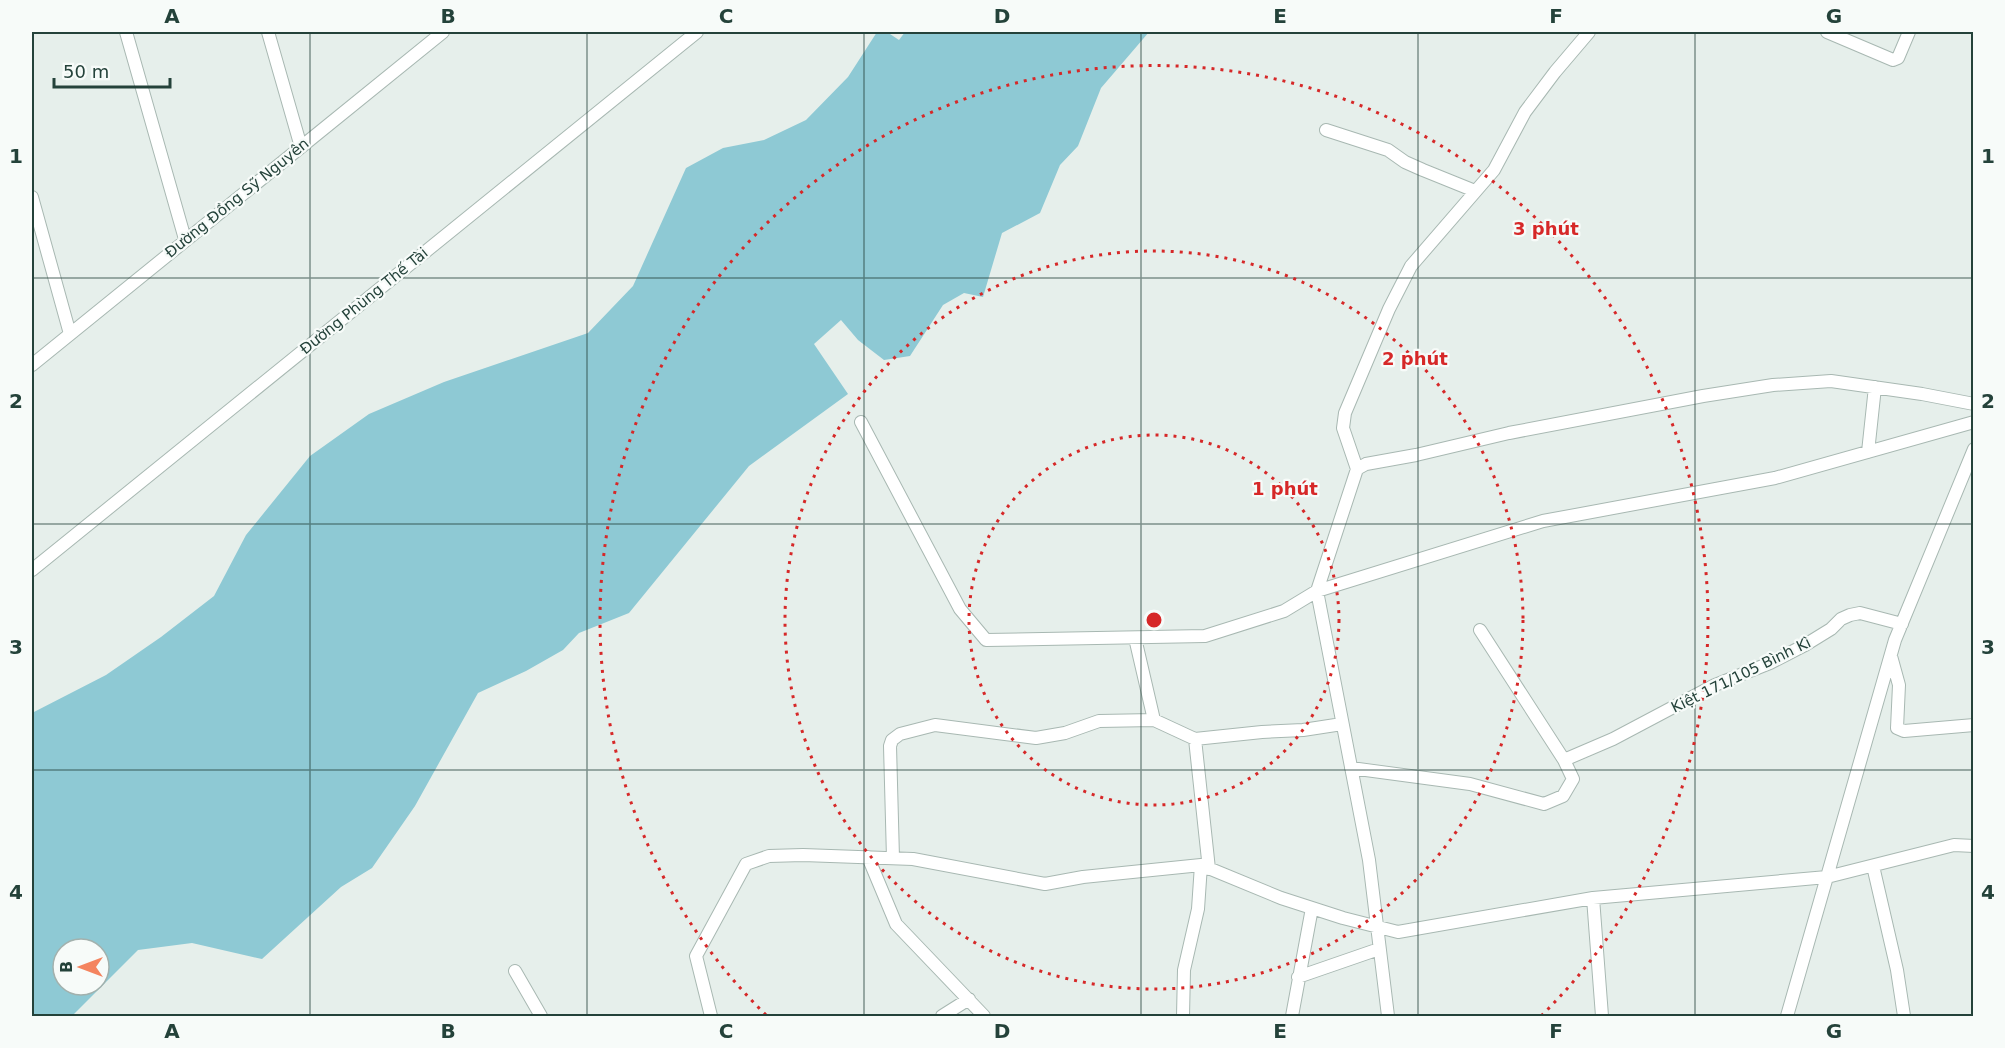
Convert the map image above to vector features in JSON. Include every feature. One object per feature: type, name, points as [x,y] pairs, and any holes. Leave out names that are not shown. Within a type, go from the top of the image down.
[{"type":"street","points":[[126,32],[185,239]]},
{"type":"street","points":[[268,32],[301,147]]},
{"type":"street","name":"Đường Đồng Sỹ Nguyên","points":[[32,365],[443,32]]},
{"type":"street","name":"Đường Phùng Thế Tài","points":[[32,570],[697,32]]},
{"type":"street","points":[[1388,1017],[1369,860],[1317,591],[1357,469],[1343,428],[1345,413],[1389,309],[1411,266],[1494,170],[1525,112],[1589,32]]},
{"type":"street","points":[[1827,32],[1893,60],[1898,58],[1909,32]]},
{"type":"street","points":[[1326,130],[1388,150],[1405,162],[1476,191]]},
{"type":"street","points":[[32,198],[70,334]]},
{"type":"street","points":[[1357,469],[1366,464],[1509,433],[1773,385],[1831,381],[1974,404]]},
{"type":"street","points":[[1868,452],[1875,387]]},
{"type":"street","points":[[861,422],[960,609],[986,640],[1205,636],[1284,611],[1317,591],[1543,521],[1775,478],[1974,422]]},
{"type":"street","points":[[1786,1017],[1891,655],[1902,624],[1969,471],[1974,449]]},
{"type":"street","name":"Kiệt 171/105 Bình Kì","points":[[1564,760],[1613,739],[1715,686],[1796,650],[1850,615],[1860,613],[1902,624]]},
{"type":"street","points":[[1351,768],[1470,784],[1544,804],[1563,796],[1573,779],[1564,760],[1480,630]]},
{"type":"street","points":[[1135,638],[1154,720]]},
{"type":"street","points":[[1891,655],[1899,685],[1897,728],[1904,731],[1974,725]]},
{"type":"street","points":[[893,858],[890,746],[895,737],[926,727],[945,726],[1036,738],[1065,733],[1099,721],[1154,720],[1196,739],[1303,730],[1342,724]]},
{"type":"street","points":[[1183,1017],[1184,970],[1205,867],[1196,739]]},
{"type":"street","points":[[711,1017],[696,956],[746,864],[769,856],[914,859],[1045,884],[1083,877],[1205,867],[1281,898],[1398,932],[1593,898],[1827,878],[1954,845],[1972,846],[1974,860]]},
{"type":"street","points":[[868,857],[896,924],[984,1017]]},
{"type":"street","points":[[1873,866],[1897,970],[1904,1017]]},
{"type":"street","points":[[1593,898],[1602,1017]]},
{"type":"street","points":[[1292,1017],[1312,908]]},
{"type":"street","points":[[1298,976],[1379,949]]},
{"type":"street","points":[[515,971],[541,1017]]},
{"type":"street","points":[[942,1017],[969,999]]},
{"type":"water","points":[[877,32],[887,32],[899,40],[905,32],[1149,32],[1101,88],[1078,146],[1060,165],[1040,213],[1002,233],[983,297],[964,293],[943,305],[910,356],[884,360],[858,340],[841,320],[814,344],[848,394],[749,466],[629,613],[579,633],[563,650],[526,671],[478,693],[415,806],[372,868],[341,887],[262,959],[192,943],[138,950],[111,977],[111,937],[51,937],[51,997],[91,997],[72,1016],[32,1016],[32,713],[106,675],[161,637],[214,596],[246,535],[310,456],[369,414],[444,382],[588,333],[633,286],[686,168],[723,148],[764,140],[806,120],[848,77]]}]
